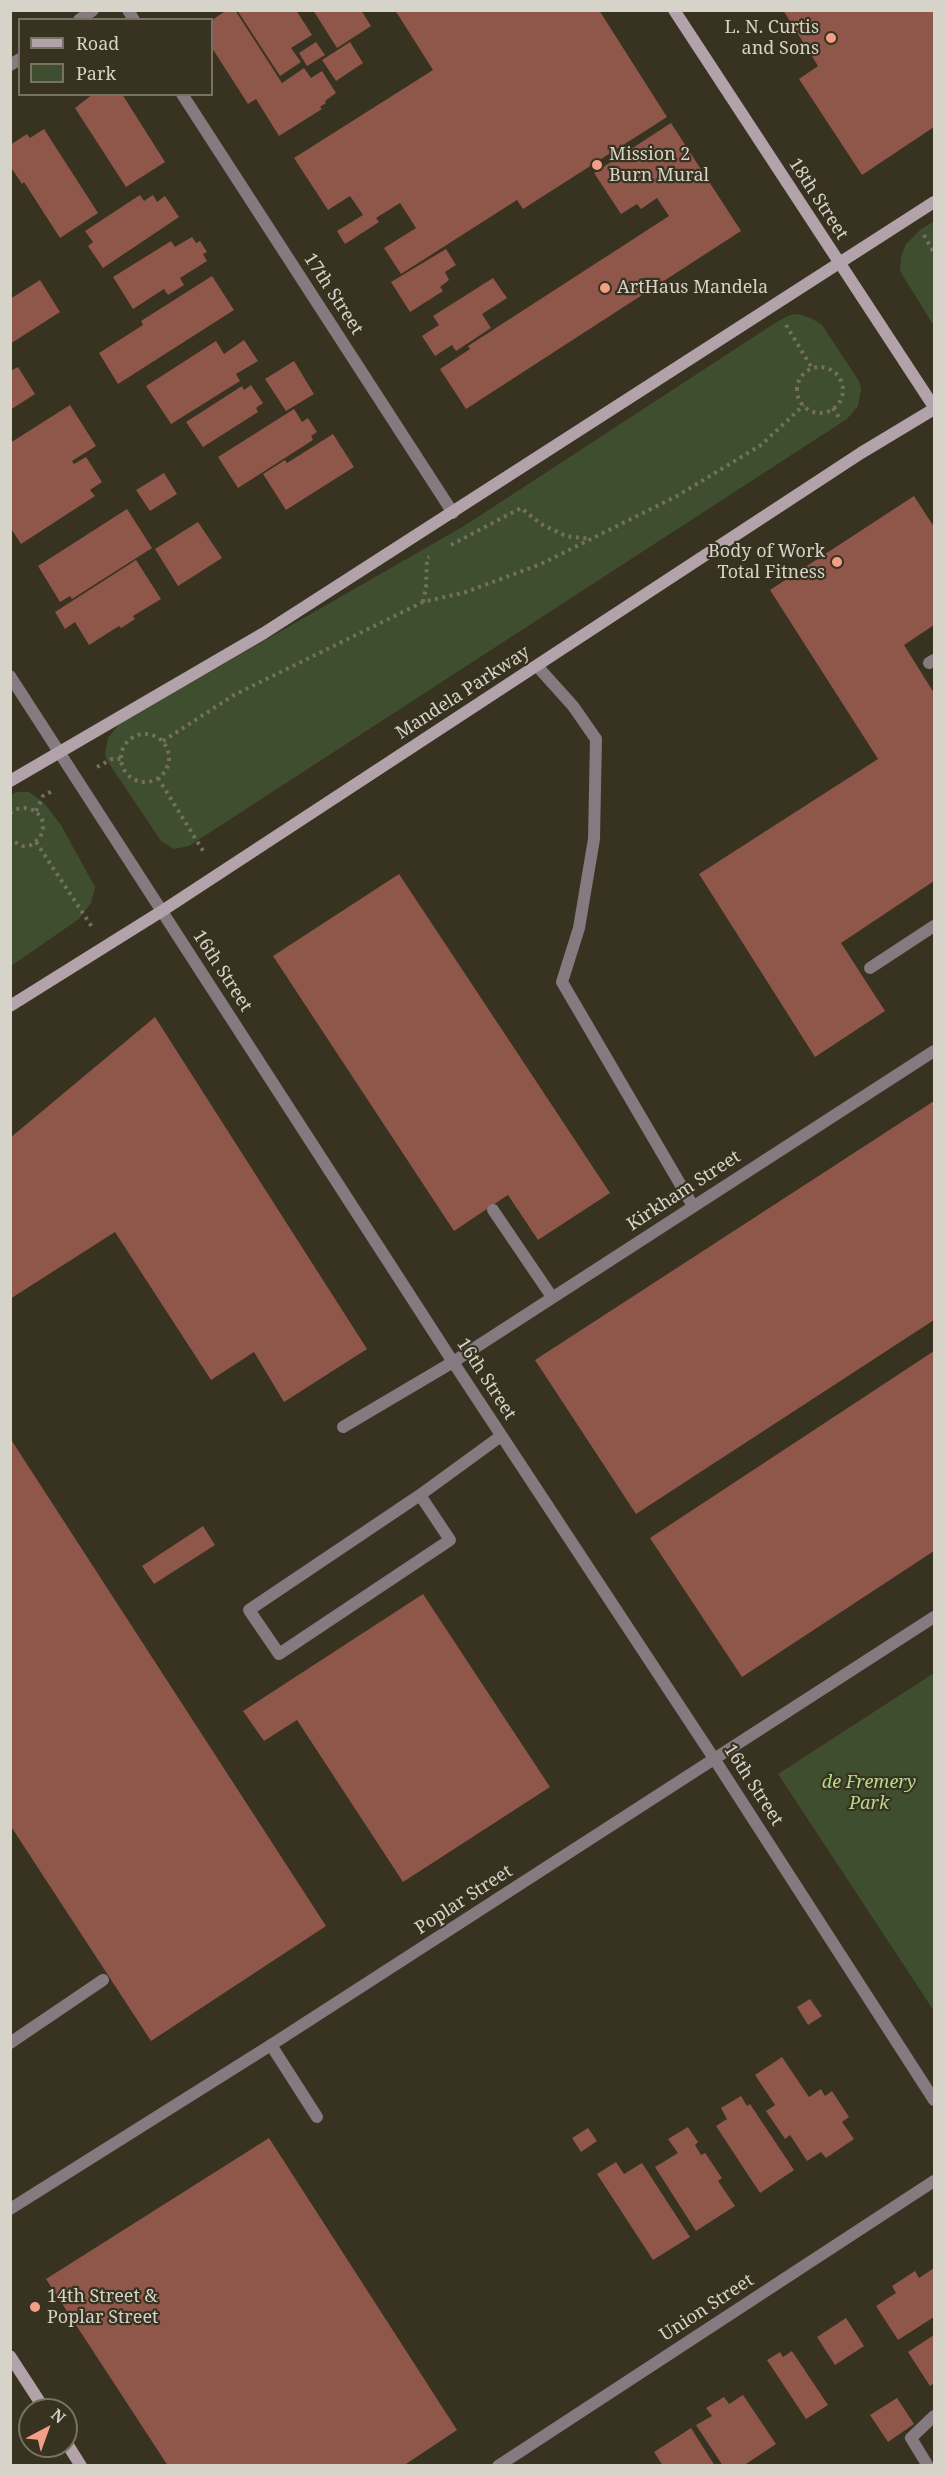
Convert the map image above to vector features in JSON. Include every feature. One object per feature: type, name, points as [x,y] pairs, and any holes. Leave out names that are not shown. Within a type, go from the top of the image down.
[{"type":"main road","name":"18th Street","points":[[674,10],[934,408]]},
{"type":"main road","points":[[10,781],[264,633],[934,202]]},
{"type":"main road","name":"Mandela Parkway","points":[[10,1006],[162,911],[861,453],[934,408]]},
{"type":"main road","points":[[10,2356],[37,2398]]},
{"type":"street","name":"17th Street","points":[[183,96],[453,513]]},
{"type":"street","points":[[537,666],[573,706],[596,739],[594,839],[579,928],[562,982],[693,1206]]},
{"type":"street","name":"16th Street","points":[[10,676],[501,1436],[715,1760],[934,2100]]},
{"type":"street","points":[[870,968],[934,926]]},
{"type":"street","name":"Kirkham Street","points":[[343,1427],[453,1362],[934,1051]]},
{"type":"street","points":[[493,1210],[552,1297]]},
{"type":"street","points":[[420,1495],[450,1540],[279,1654],[249,1610],[420,1495],[501,1436]]},
{"type":"street","name":"Poplar Street","points":[[10,2209],[271,2045],[934,1617]]},
{"type":"street","points":[[10,2043],[103,1980]]},
{"type":"street","points":[[271,2045],[316,2117]]},
{"type":"street","name":"Union Street","points":[[498,2466],[934,2181]]},
{"type":"street","points":[[928,2466],[911,2438],[934,2416]]},
{"type":"path","points":[[920,230],[934,253]]},
{"type":"path","points":[[785,325],[812,368]]},
{"type":"path","points":[[822,367],[833,370],[841,380],[843,388],[840,402],[826,412],[817,412],[804,405],[798,393],[799,381],[812,368],[822,367]]},
{"type":"path","points":[[163,741],[234,695],[423,602],[466,592],[541,564],[677,496],[761,445],[804,405]]},
{"type":"path","points":[[833,408],[840,419]]},
{"type":"path","points":[[445,548],[521,508],[541,524],[566,536],[592,539]]},
{"type":"path","points":[[423,602],[427,558],[436,553]]},
{"type":"path","points":[[141,733],[156,736],[163,741],[168,750],[168,765],[158,778],[146,782],[129,776],[122,768],[121,752],[129,740],[141,733]]},
{"type":"path","points":[[158,778],[188,823],[215,876]]},
{"type":"path","points":[[10,813],[16,809],[25,808],[36,812],[40,816],[43,829],[36,842],[22,846],[10,840]]},
{"type":"path","points":[[36,842],[106,947]]},
{"type":"green space","points":[[934,221],[934,326],[900,271],[901,257],[906,244],[920,230]]},
{"type":"green space","points":[[798,314],[822,325],[859,381],[861,389],[858,406],[847,419],[189,846],[174,849],[161,841],[106,759],[108,738],[119,724],[464,526],[775,323],[790,315]]},
{"type":"green space","points":[[16,792],[29,792],[44,803],[61,825],[95,887],[91,903],[79,919],[11,966],[10,795]]},
{"type":"green space","name":"de Fremery Park","points":[[934,1673],[934,2011],[778,1774]]},
{"type":"building","points":[[227,10],[235,10],[282,83],[304,68],[311,78],[322,71],[336,93],[325,101],[326,103],[320,107],[322,109],[279,136],[256,99],[248,104],[213,50],[213,19]]},
{"type":"building","points":[[237,10],[296,10],[312,35],[291,48],[301,62],[280,76]]},
{"type":"building","points":[[313,10],[361,10],[371,26],[337,48]]},
{"type":"building","points":[[395,10],[599,10],[667,117],[523,209],[517,200],[401,274],[384,248],[416,228],[400,203],[376,218],[379,222],[345,244],[337,231],[363,215],[350,196],[328,210],[294,158],[433,70]]},
{"type":"building","points":[[783,10],[934,10],[934,127],[862,175],[799,79],[818,66]]},
{"type":"building","points":[[316,42],[325,55],[307,66],[299,53]]},
{"type":"building","points":[[350,42],[363,63],[336,81],[322,60]]},
{"type":"building","points":[[90,96],[123,96],[165,162],[126,187],[75,108]]},
{"type":"building","name":"ArtHaus Mandela","points":[[671,123],[741,231],[466,409],[440,369],[470,349],[468,346],[669,216],[657,198],[641,209],[637,204],[621,214],[594,173]]},
{"type":"building","points":[[44,129],[98,213],[60,238],[24,182],[22,184],[10,166],[10,145],[27,134],[30,138]]},
{"type":"building","points":[[140,195],[144,201],[153,195],[157,202],[165,196],[179,217],[103,268],[88,246],[93,242],[85,231]]},
{"type":"building","points":[[192,237],[196,243],[200,241],[207,252],[203,254],[207,261],[180,278],[184,285],[168,295],[164,289],[133,309],[113,277],[171,241],[175,247]]},
{"type":"building","points":[[446,249],[456,265],[445,272],[449,280],[440,287],[443,291],[410,312],[391,282]]},
{"type":"building","points":[[212,276],[234,310],[118,384],[99,353],[143,325],[141,321]]},
{"type":"building","points":[[493,278],[507,298],[482,314],[491,328],[456,351],[452,345],[435,356],[422,336],[439,325],[433,316]]},
{"type":"building","points":[[40,280],[60,312],[10,344],[10,299]]},
{"type":"building","points":[[244,340],[258,361],[236,374],[240,381],[171,424],[146,386],[216,341],[224,354]]},
{"type":"building","points":[[294,361],[314,394],[286,411],[265,379]]},
{"type":"building","points":[[18,367],[35,394],[10,410],[10,371]]},
{"type":"building","points":[[251,385],[263,403],[256,408],[258,412],[203,447],[186,422],[242,386],[244,390]]},
{"type":"building","points":[[70,405],[96,446],[72,461],[74,464],[86,457],[102,482],[90,490],[95,496],[21,544],[10,527],[10,443]]},
{"type":"building","points":[[294,409],[302,422],[308,418],[317,432],[311,436],[313,440],[238,488],[218,457]]},
{"type":"building","points":[[333,434],[354,467],[286,510],[263,474],[285,460],[287,463]]},
{"type":"building","points":[[164,473],[177,494],[150,511],[136,490]]},
{"type":"building","points":[[914,496],[934,527],[934,625],[904,645],[934,693],[934,881],[841,943],[885,1011],[815,1057],[699,874],[878,759],[770,590]]},
{"type":"building","points":[[127,509],[152,548],[72,599],[70,596],[60,602],[38,566]]},
{"type":"building","points":[[198,522],[222,558],[178,586],[155,549]]},
{"type":"building","points":[[136,560],[161,599],[133,616],[135,619],[121,628],[119,626],[89,645],[75,622],[65,629],[55,612]]},
{"type":"building","points":[[399,874],[610,1193],[538,1240],[508,1195],[454,1231],[273,956]]},
{"type":"building","points":[[155,1017],[367,1349],[284,1402],[254,1352],[211,1380],[115,1232],[10,1299],[10,1138]]},
{"type":"building","points":[[934,1101],[934,1320],[636,1514],[535,1360]]},
{"type":"building","points":[[934,1351],[934,1551],[742,1677],[650,1538]]},
{"type":"building","points":[[10,1438],[326,1926],[151,2041],[10,1825]]},
{"type":"building","points":[[203,1526],[215,1545],[154,1584],[142,1566]]},
{"type":"building","points":[[423,1594],[550,1787],[403,1882],[297,1720],[264,1741],[243,1711]]},
{"type":"building","points":[[810,1999],[822,2016],[808,2025],[797,2007]]},
{"type":"building","points":[[782,2057],[809,2097],[821,2089],[825,2096],[832,2091],[849,2117],[842,2122],[854,2139],[826,2158],[821,2152],[807,2161],[790,2135],[785,2139],[766,2111],[775,2105],[755,2075]]},
{"type":"building","points":[[741,2096],[747,2106],[750,2104],[794,2170],[760,2193],[716,2126],[727,2119],[721,2108]]},
{"type":"building","points":[[688,2127],[698,2142],[695,2145],[701,2155],[705,2153],[722,2178],[718,2181],[735,2206],[696,2231],[655,2167],[678,2153],[668,2139]]},
{"type":"building","points":[[588,2128],[597,2141],[581,2152],[572,2138]]},
{"type":"building","points":[[269,2138],[457,2430],[403,2466],[168,2466],[46,2279]]},
{"type":"building","points":[[616,2162],[624,2174],[642,2163],[690,2237],[653,2260],[597,2174]]},
{"type":"building","points":[[934,2268],[934,2317],[898,2340],[876,2306],[896,2293],[892,2286],[915,2271],[919,2278]]},
{"type":"building","points":[[846,2318],[864,2346],[835,2365],[817,2337]]},
{"type":"building","points":[[934,2335],[934,2383],[930,2386],[908,2352]]},
{"type":"building","points":[[792,2351],[828,2405],[806,2419],[767,2360],[780,2352],[783,2357]]},
{"type":"building","points":[[743,2395],[776,2444],[743,2466],[723,2466],[696,2425],[712,2416],[706,2408],[724,2397],[729,2404]]},
{"type":"building","points":[[897,2398],[914,2424],[888,2442],[870,2415]]},
{"type":"building","points":[[691,2428],[715,2466],[663,2466],[654,2452]]},
{"type":"place","name":"L. N. Curtis and Sons","points":[[831,38]]},
{"type":"place","name":"Mission 2 Burn Mural","points":[[597,165]]},
{"type":"place","name":"ArtHaus Mandela","points":[[605,288]]},
{"type":"place","name":"Body of Work Total Fitness","points":[[837,562]]},
{"type":"place","name":"14th Street & Poplar Street","points":[[35,2307]]}]
